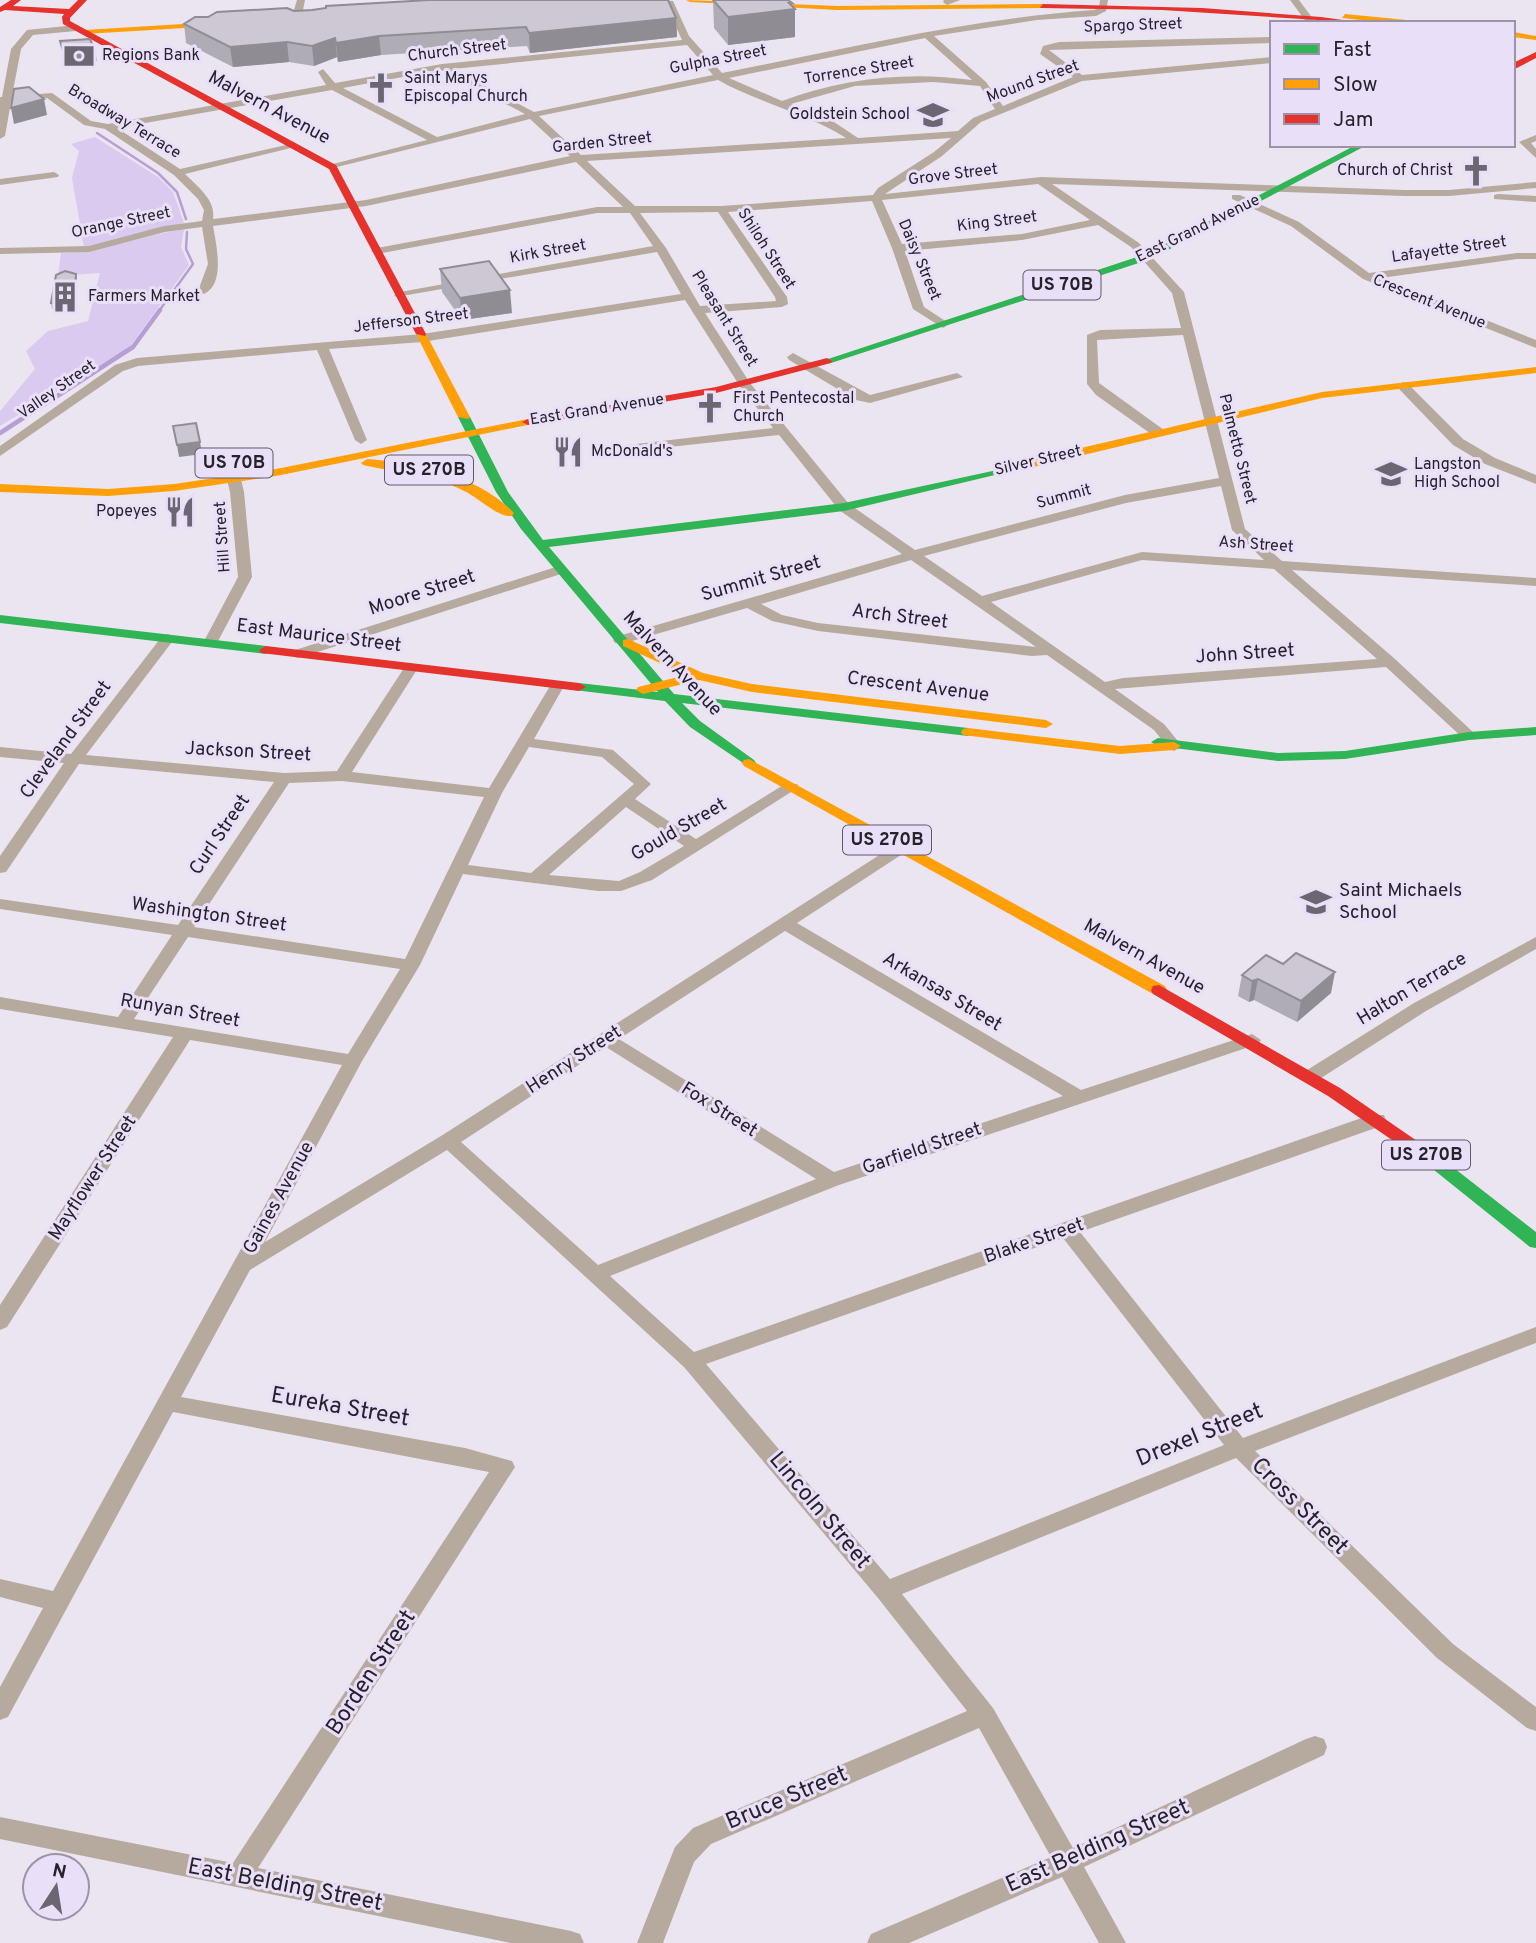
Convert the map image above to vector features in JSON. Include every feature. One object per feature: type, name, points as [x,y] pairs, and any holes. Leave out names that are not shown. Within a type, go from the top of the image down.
[{"type":"main road","points":[[83,0],[66,17],[66,22],[79,30],[229,21]]},
{"type":"main road","points":[[690,0],[905,4],[1104,2],[1304,13],[1349,21]]},
{"type":"main road","points":[[760,0],[795,3]]},
{"type":"main road","points":[[905,4],[993,0]]},
{"type":"main road","points":[[1140,0],[1395,21]]},
{"type":"main road","points":[[8,6],[70,12]]},
{"type":"main road","points":[[292,14],[315,16]]},
{"type":"main road","name":"Malvern Avenue","points":[[79,30],[333,167],[502,492],[559,570],[663,691],[695,724],[724,746],[792,787],[1252,1040],[1311,1076],[1482,1195],[1536,1242]]},
{"type":"main road","points":[[1515,63],[1526,44]]},
{"type":"main road","name":"East Grand Avenue","points":[[741,379],[793,357],[1147,238],[1325,147]]},
{"type":"main road","name":"East Grand Avenue","points":[[0,488],[122,492],[232,471],[361,440],[810,367],[1147,257],[1359,147]]},
{"type":"main road","points":[[1281,188],[1292,217]]},
{"type":"main road","name":"Silver Street","points":[[539,544],[844,507],[1322,395],[1536,370]]},
{"type":"main road","name":"East Grand Avenue","points":[[14,472],[94,477],[316,466],[467,424]]},
{"type":"main road","name":"US 270B","points":[[316,466],[376,463],[442,473],[466,482],[525,526]]},
{"type":"main road","name":"East Maurice Street","points":[[0,619],[557,686],[632,694],[663,691]]},
{"type":"main road","points":[[620,640],[699,676]]},
{"type":"main road","name":"Crescent Avenue","points":[[663,691],[699,676],[752,688],[1067,727]]},
{"type":"main road","points":[[745,704],[752,688]]},
{"type":"main road","name":"Crescent Avenue","points":[[663,691],[745,704],[1120,750],[1174,746]]},
{"type":"main road","points":[[939,729],[944,712]]},
{"type":"main road","name":"Crescent Avenue","points":[[1108,732],[1174,746],[1278,757],[1345,755],[1469,736],[1536,731]]},
{"type":"street","points":[[660,0],[670,3],[688,42],[719,76],[824,120],[855,141]]},
{"type":"street","name":"Gulpha Street","points":[[333,167],[532,114],[1000,21],[1096,13],[1100,12],[1104,2]]},
{"type":"street","points":[[0,136],[4,99],[16,49],[27,35],[79,30]]},
{"type":"street","points":[[927,35],[983,83],[1000,109]]},
{"type":"street","name":"Spargo Street","points":[[1080,78],[1043,52],[1046,48],[1059,45],[1189,40],[1270,40]]},
{"type":"street","name":"Church Street","points":[[108,127],[442,68],[688,42]]},
{"type":"street","name":"Mound Street","points":[[876,200],[882,190],[938,154],[976,120],[1080,78],[1270,60]]},
{"type":"street","name":"Pleasant Street","points":[[442,68],[532,114],[634,210],[741,379],[844,507],[1159,727],[1174,746]]},
{"type":"street","points":[[323,72],[332,86],[435,140]]},
{"type":"street","name":"Torrence Street","points":[[782,104],[827,89],[888,80],[946,77],[983,83]]},
{"type":"street","name":"Broadway Terrace","points":[[4,99],[49,95],[88,123],[108,127],[178,173],[203,198],[209,210],[207,223],[214,264],[204,291]]},
{"type":"street","name":"Garden Street","points":[[207,223],[353,205],[581,158],[962,134]]},
{"type":"street","points":[[1536,138],[1524,142],[1536,155]]},
{"type":"street","points":[[178,173],[291,145]]},
{"type":"street","points":[[0,182],[54,175]]},
{"type":"street","name":"Grove Street","points":[[377,251],[597,210],[721,209],[876,200],[1041,180],[1239,192],[1281,188],[1449,192],[1536,185]]},
{"type":"street","name":"Palmetto Street","points":[[1041,180],[1099,221],[1147,238],[1147,257],[1178,292],[1239,530],[1390,662],[1469,736]]},
{"type":"street","name":"Crescent Avenue","points":[[1239,192],[1292,217],[1367,277],[1536,344]]},
{"type":"street","points":[[1449,192],[1536,199]]},
{"type":"street","name":"Daisy Street","points":[[876,200],[898,248],[919,309],[943,324]]},
{"type":"street","name":"Crescent Avenue","points":[[1259,200],[1292,217]]},
{"type":"street","name":"Shiloh Street","points":[[696,310],[782,304],[781,297],[721,209]]},
{"type":"street","name":"King Street","points":[[898,248],[1022,237],[1099,221]]},
{"type":"street","name":"Orange Street","points":[[0,251],[89,249],[164,229],[207,223]]},
{"type":"street","name":"Kirk Street","points":[[400,295],[660,248]]},
{"type":"street","name":"Lafayette Street","points":[[1367,277],[1517,256],[1536,256]]},
{"type":"street","name":"Jefferson Street","points":[[137,362],[422,338],[688,296]]},
{"type":"street","points":[[1160,433],[1093,384],[1091,338],[1100,334],[1189,331]]},
{"type":"street","points":[[323,347],[361,440]]},
{"type":"street","points":[[793,357],[860,397],[870,399],[957,377]]},
{"type":"street","name":"Valley Street","points":[[0,452],[119,368],[137,362]]},
{"type":"street","points":[[1403,386],[1458,442],[1536,480]]},
{"type":"street","points":[[620,450],[782,431]]},
{"type":"street","name":"Hill Street","points":[[210,643],[245,578],[232,471]]},
{"type":"street","name":"Summit","points":[[913,555],[1125,499],[1225,481]]},
{"type":"street","name":"Summit Street","points":[[620,640],[913,555]]},
{"type":"street","name":"Ash Street","points":[[980,601],[1142,556],[1536,583]]},
{"type":"street","name":"Moore Street","points":[[297,654],[559,570]]},
{"type":"street","name":"Arch Street","points":[[749,603],[777,618],[818,627],[1032,652],[1050,650]]},
{"type":"street","name":"Cleveland Street","points":[[0,868],[74,760],[168,638]]},
{"type":"street","name":"John Street","points":[[1103,687],[1123,682],[1390,662]]},
{"type":"street","points":[[342,776],[411,668]]},
{"type":"street","name":"Gaines Avenue","points":[[0,1710],[354,1061],[411,965],[494,793],[557,686]]},
{"type":"street","points":[[524,742],[607,753],[643,784],[535,878]]},
{"type":"street","name":"Jackson Street","points":[[0,752],[284,778],[342,776],[494,793]]},
{"type":"street","name":"Curl Street","points":[[123,1022],[284,778]]},
{"type":"street","name":"Gould Street","points":[[456,867],[621,886],[646,876],[792,787]]},
{"type":"street","points":[[625,800],[696,846]]},
{"type":"street","name":"Henry Street","points":[[242,1265],[448,1142],[901,848]]},
{"type":"street","name":"Washington Street","points":[[0,904],[411,965]]},
{"type":"street","name":"Arkansas Street","points":[[786,924],[1077,1096]]},
{"type":"street","name":"Halton Terrace","points":[[1311,1076],[1420,1007],[1536,942]]},
{"type":"street","name":"Runyan Street","points":[[0,1003],[354,1061]]},
{"type":"street","name":"Mayflower Street","points":[[0,1322],[185,1033]]},
{"type":"street","name":"Fox Street","points":[[607,1039],[832,1180]]},
{"type":"street","name":"Garfield Street","points":[[597,1273],[832,1180],[1077,1096],[1252,1040]]},
{"type":"street","name":"Blake Street","points":[[691,1361],[1377,1120]]},
{"type":"street","name":"Lincoln Street","points":[[448,1142],[597,1273],[691,1361],[886,1591],[984,1715],[1113,1943]]},
{"type":"street","name":"Cross Street","points":[[1067,1229],[1238,1448],[1445,1651],[1536,1721]]},
{"type":"street","name":"Drexel Street","points":[[886,1591],[1238,1448],[1536,1335]]},
{"type":"street","name":"Eureka Street","points":[[166,1403],[466,1457],[504,1467]]},
{"type":"street","name":"Borden Street","points":[[238,1877],[504,1467]]},
{"type":"street","points":[[0,1588],[58,1602]]},
{"type":"street","name":"Bruce Street","points":[[650,1943],[684,1855],[702,1836],[984,1715]]},
{"type":"street","name":"East Belding Street","points":[[880,1943],[1066,1863],[1315,1747]]},
{"type":"street","name":"East Belding Street","points":[[0,1828],[571,1943]]},
{"type":"shaded area","points":[[95,137],[158,177],[173,192],[184,223],[84,248],[72,178],[79,151],[71,144]]},
{"type":"shaded area","points":[[184,229],[181,247],[189,265],[129,348],[0,426],[0,411],[35,369],[26,351],[48,331],[88,321],[100,273],[58,276],[61,253]]},
{"type":"building","points":[[429,0],[668,0],[676,18],[529,33],[526,27],[379,36],[336,43],[335,38],[312,46],[287,42],[230,47],[184,24],[195,17],[208,17],[217,12],[287,8],[294,11],[312,10],[326,6]]},
{"type":"building","points":[[713,0],[788,0],[795,9],[728,17]]},
{"type":"building","points":[[90,39],[95,51],[64,54],[60,41]]},
{"type":"building","points":[[29,87],[44,99],[11,108],[14,89]]},
{"type":"building","points":[[489,261],[510,290],[460,298],[440,269]]},
{"type":"building","name":"Farmers Market","points":[[65,271],[76,274],[74,302],[51,303],[56,275]]},
{"type":"building","points":[[196,423],[200,442],[177,445],[173,426]]},
{"type":"building","points":[[1296,953],[1335,972],[1301,1001],[1258,979],[1252,981],[1242,975],[1266,955],[1283,964]]},
{"type":"waterway","points":[[97,133],[158,173],[177,192],[186,219]]},
{"type":"waterway","points":[[159,311],[193,264],[186,249],[187,232]]},
{"type":"waterway","points":[[0,433],[133,347],[160,310]]},
{"type":"traffic: fast","points":[[827,361],[1147,257],[1359,147]]},
{"type":"traffic: fast","points":[[464,417],[502,492],[525,526],[669,697],[695,724],[749,763]]},
{"type":"traffic: fast","points":[[539,544],[844,507],[1025,465]]},
{"type":"traffic: fast","points":[[0,619],[266,650]]},
{"type":"traffic: fast","points":[[579,687],[968,732]]},
{"type":"traffic: fast","points":[[1158,742],[1278,757],[1345,755],[1469,736],[1536,731]]},
{"type":"traffic: fast","points":[[1430,1158],[1536,1242]]},
{"type":"traffic: slow","points":[[690,0],[838,8],[1043,6]]},
{"type":"traffic: slow","points":[[1345,16],[1396,21]]},
{"type":"traffic: slow","points":[[84,32],[216,24]]},
{"type":"traffic: slow","points":[[1515,34],[1536,38]]},
{"type":"traffic: slow","points":[[421,334],[464,417]]},
{"type":"traffic: slow","points":[[1025,465],[1322,395],[1536,370]]},
{"type":"traffic: slow","points":[[0,488],[77,492],[174,488],[276,472],[528,422]]},
{"type":"traffic: slow","points":[[367,463],[406,467],[442,476],[492,501],[508,513]]},
{"type":"traffic: slow","points":[[628,643],[699,676]]},
{"type":"traffic: slow","points":[[643,690],[699,676],[752,688],[1046,724]]},
{"type":"traffic: slow","points":[[968,732],[1120,750],[1174,746]]},
{"type":"traffic: slow","points":[[749,763],[1159,990]]},
{"type":"traffic: jam","points":[[0,10],[17,0]]},
{"type":"traffic: jam","points":[[83,0],[66,17],[66,22],[333,167],[421,334]]},
{"type":"traffic: jam","points":[[1043,6],[1202,10],[1338,21]]},
{"type":"traffic: jam","points":[[6,8],[70,12]]},
{"type":"traffic: jam","points":[[1515,66],[1536,55]]},
{"type":"traffic: jam","points":[[528,422],[716,390],[827,361]]},
{"type":"traffic: jam","points":[[266,650],[579,687]]},
{"type":"traffic: jam","points":[[1159,990],[1334,1092],[1430,1158]]},
{"type":"place","name":"Regions Bank","points":[[79,56]]},
{"type":"place","name":"Saint Marys Episcopal Church","points":[[381,88]]},
{"type":"place","name":"Goldstein School","points":[[933,115]]},
{"type":"place","name":"Church of Christ","points":[[1476,171]]},
{"type":"place","name":"Farmers Market","points":[[65,297]]},
{"type":"place","name":"First Pentecostal Church","points":[[710,408]]},
{"type":"place","name":"McDonald's","points":[[568,452]]},
{"type":"place","name":"Langston High School","points":[[1391,474]]},
{"type":"place","name":"Popeyes","points":[[180,512]]},
{"type":"place","name":"Saint Michaels School","points":[[1316,902]]}]
